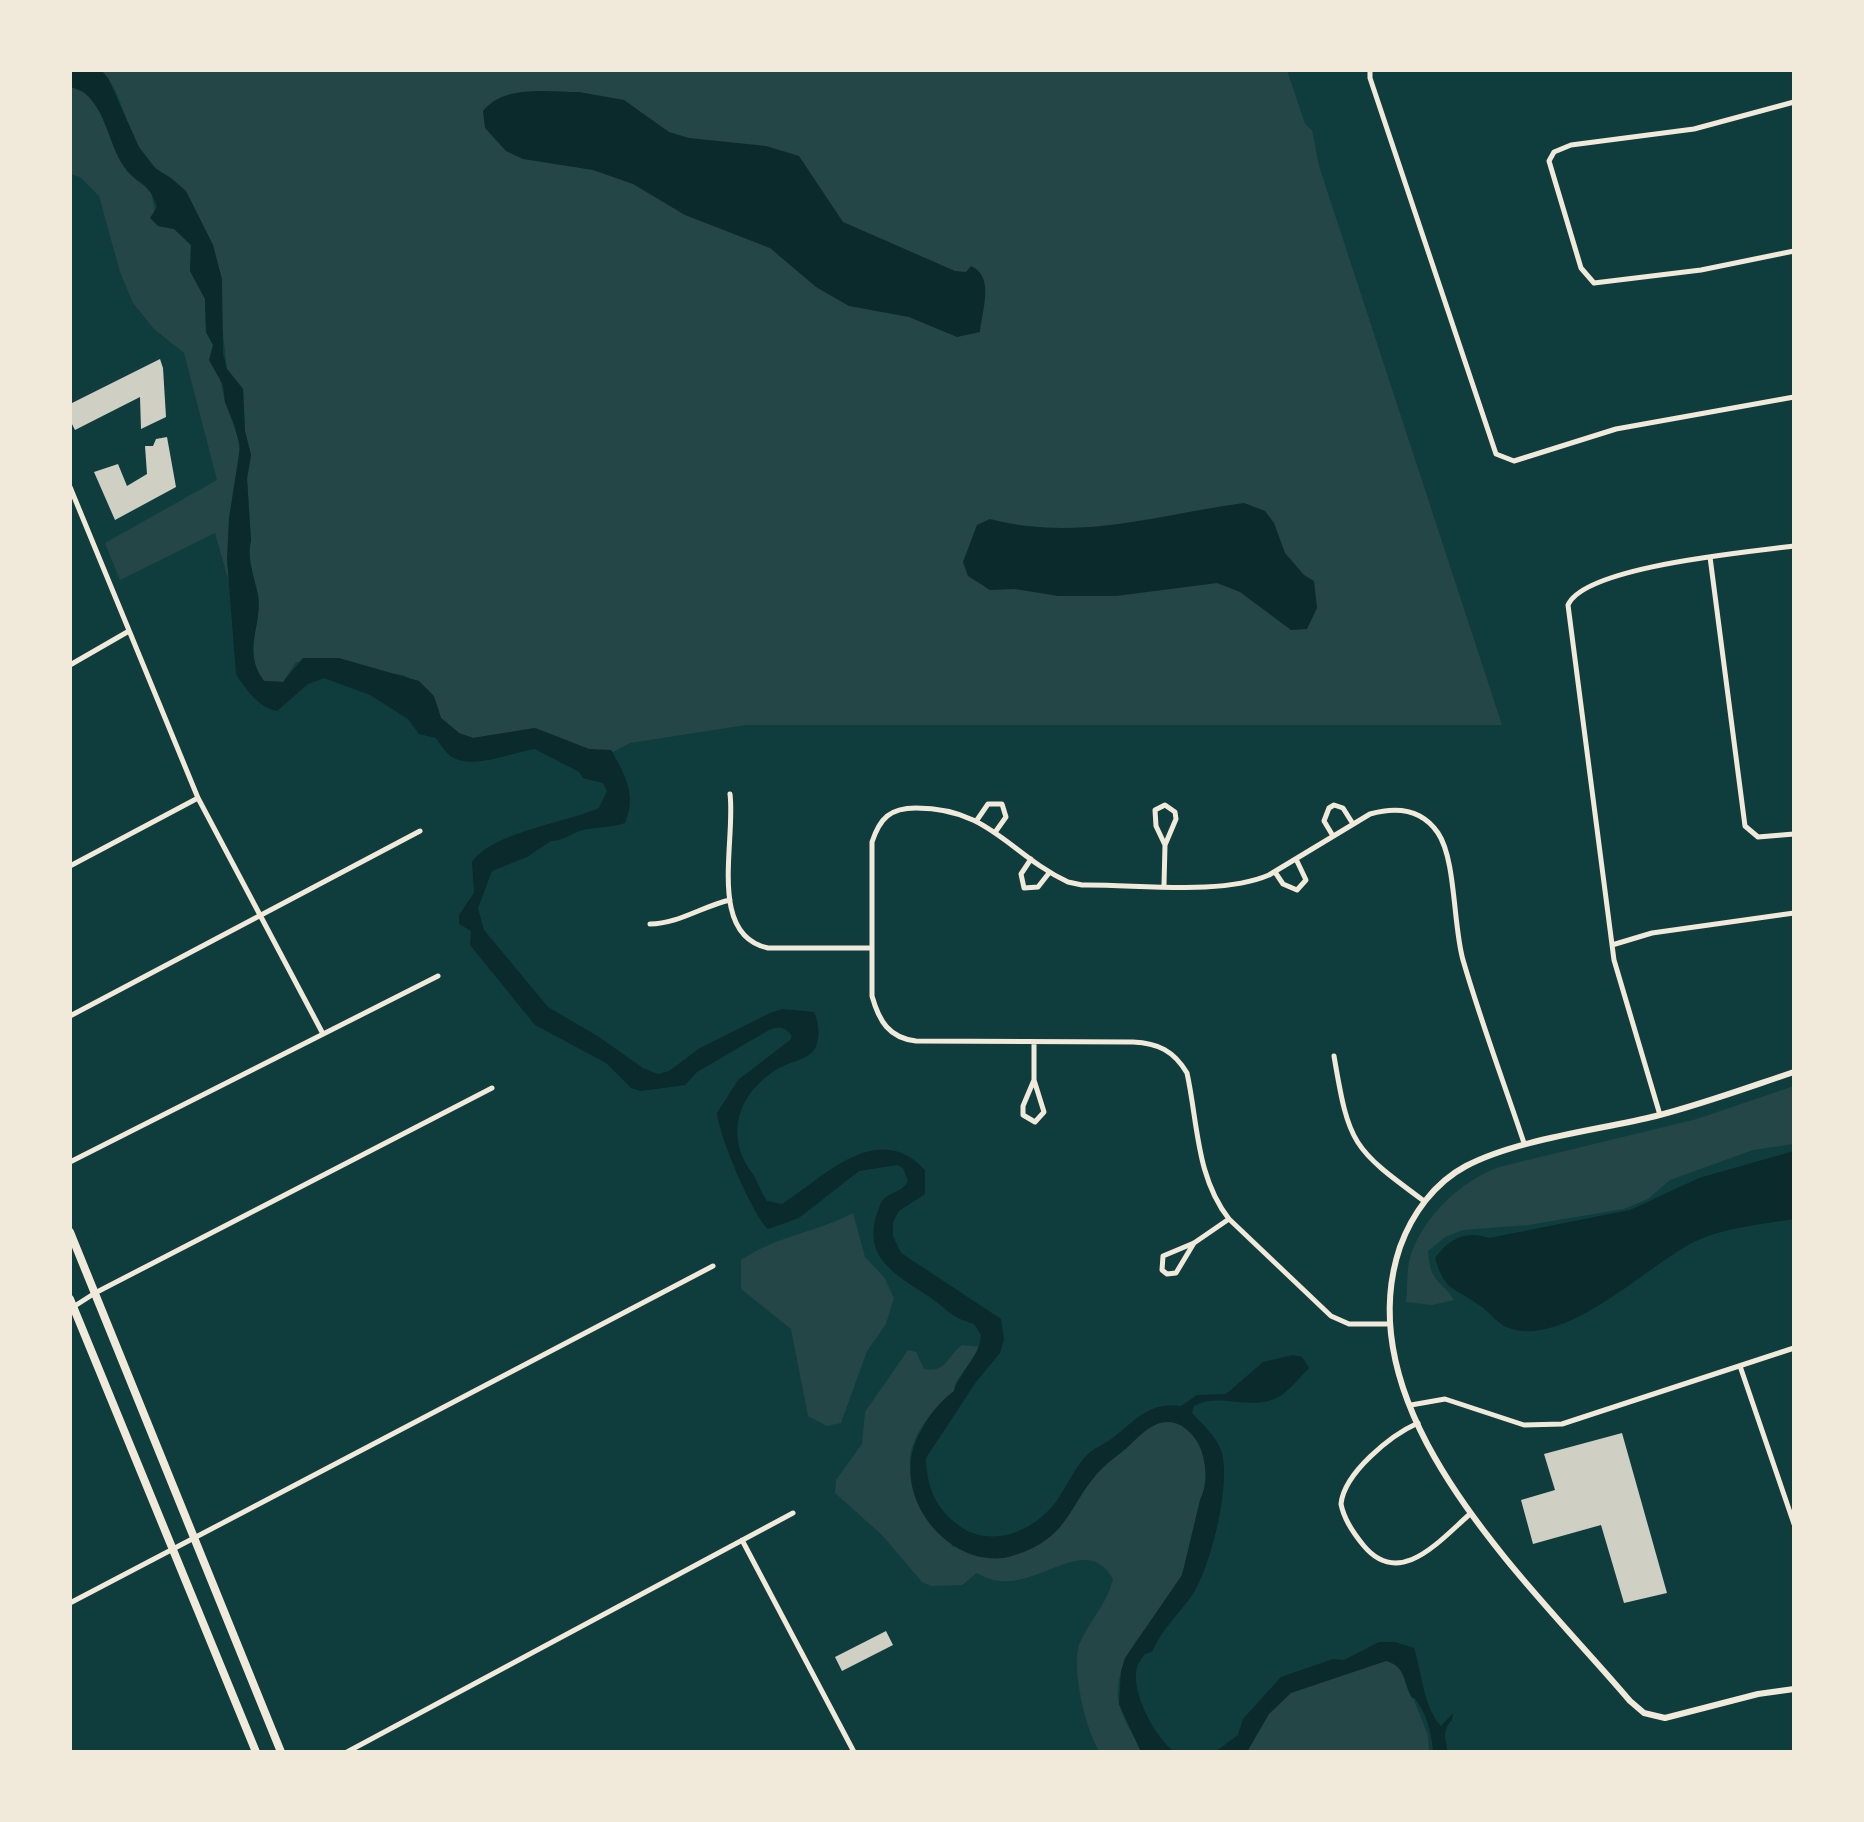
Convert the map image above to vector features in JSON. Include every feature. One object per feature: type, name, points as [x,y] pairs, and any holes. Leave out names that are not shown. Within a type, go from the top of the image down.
[{"type":"main road","points":[[70,1232],[280,1752]]},
{"type":"main road","points":[[71,1305],[256,1752]]},
{"type":"street","points":[[1370,70],[1496,454],[1514,460],[1616,430],[1794,396]]},
{"type":"street","points":[[1794,102],[1694,129],[1570,146],[1554,152],[1549,161],[1581,268],[1594,283],[1701,270],[1794,251]]},
{"type":"street","points":[[70,488],[198,798],[322,1032]]},
{"type":"street","points":[[1660,1115],[1612,944],[1568,605],[1577,591],[1666,563],[1794,546]]},
{"type":"street","points":[[1710,557],[1741,815],[1745,826],[1758,836],[1794,834]]},
{"type":"street","points":[[70,665],[128,631]]},
{"type":"street","points":[[730,794],[730,900],[741,935],[754,945],[872,948]]},
{"type":"street","points":[[70,866],[198,798]]},
{"type":"street","points":[[976,820],[988,804],[1002,804],[1006,817],[996,832]]},
{"type":"street","points":[[1333,836],[1324,821],[1334,805],[1343,808],[1353,824]]},
{"type":"street","points":[[1164,886],[1166,845],[1176,819],[1175,812],[1165,806],[1156,810],[1154,819],[1166,845]]},
{"type":"street","points":[[1390,1324],[1349,1324],[1331,1316],[1229,1219],[1217,1204],[1207,1179],[1187,1073],[1171,1053],[1150,1043],[937,1042],[906,1040],[895,1035],[878,1016],[872,996],[872,842],[878,824],[901,808],[955,811],[996,832],[1050,872],[1082,886],[1164,886],[1253,882],[1353,824],[1388,809],[1406,810],[1424,818],[1437,832],[1447,858],[1463,960],[1525,1146]]},
{"type":"street","points":[[70,1016],[420,831]]},
{"type":"street","points":[[1032,859],[1020,874],[1024,888],[1038,887],[1050,872]]},
{"type":"street","points":[[1275,872],[1284,884],[1297,890],[1306,880],[1296,859]]},
{"type":"street","points":[[650,924],[666,924],[730,900]]},
{"type":"street","points":[[1612,944],[1652,933],[1794,913]]},
{"type":"street","points":[[70,1162],[438,976]]},
{"type":"street","points":[[1034,1042],[1034,1080],[1044,1112],[1035,1122],[1023,1115],[1034,1080]]},
{"type":"street","points":[[1334,1056],[1351,1136],[1383,1170],[1424,1201]]},
{"type":"street","points":[[1794,1072],[1660,1115],[1525,1146],[1463,1167],[1424,1201],[1403,1240],[1390,1288],[1390,1324],[1410,1405],[1436,1461],[1512,1568],[1630,1701],[1644,1713],[1665,1718],[1758,1694],[1794,1689]]},
{"type":"street","points":[[71,1305],[492,1088]]},
{"type":"street","points":[[1194,1242],[1176,1273],[1162,1270],[1163,1256],[1229,1219]]},
{"type":"street","points":[[70,1602],[714,1266]]},
{"type":"street","points":[[1410,1405],[1445,1399],[1524,1424],[1562,1424],[1794,1348]]},
{"type":"street","points":[[1740,1366],[1794,1524]]},
{"type":"street","points":[[1418,1423],[1395,1436],[1348,1482],[1341,1504],[1355,1536],[1382,1562],[1404,1564],[1419,1557],[1470,1514]]},
{"type":"street","points":[[348,1752],[793,1513]]},
{"type":"street","points":[[742,1540],[854,1752]]},
{"type":"shaded area","points":[[70,70],[101,70],[108,78],[139,147],[156,169],[186,191],[213,245],[222,279],[223,354],[227,369],[243,389],[245,431],[251,455],[247,479],[250,554],[259,606],[253,648],[257,670],[264,681],[283,682],[303,658],[339,658],[419,681],[434,696],[441,718],[459,733],[473,738],[535,728],[589,749],[611,750],[630,794],[625,823],[583,830],[551,841],[527,857],[492,871],[478,908],[484,930],[548,1007],[658,1074],[770,1013],[783,1009],[814,1012],[818,1041],[814,1050],[765,1078],[753,1090],[739,1116],[739,1145],[767,1201],[782,1204],[833,1168],[869,1151],[907,1155],[925,1170],[925,1194],[899,1211],[893,1222],[893,1236],[901,1253],[1001,1319],[1004,1339],[1000,1353],[926,1458],[933,1495],[943,1511],[958,1525],[984,1536],[1025,1528],[1049,1510],[1088,1454],[1144,1413],[1161,1406],[1181,1406],[1197,1395],[1226,1394],[1263,1362],[1293,1355],[1302,1357],[1309,1368],[1270,1401],[1214,1400],[1194,1406],[1192,1413],[1212,1435],[1224,1464],[1218,1524],[1200,1581],[1152,1652],[1142,1658],[1136,1677],[1146,1714],[1175,1752],[1141,1752],[1119,1704],[1125,1658],[1182,1575],[1206,1478],[1202,1451],[1193,1436],[1182,1426],[1167,1422],[1147,1430],[1096,1475],[1058,1530],[1028,1550],[1003,1558],[984,1558],[950,1543],[935,1530],[915,1497],[911,1460],[921,1431],[954,1391],[981,1335],[974,1324],[954,1315],[891,1270],[876,1250],[875,1223],[880,1205],[908,1181],[903,1168],[897,1165],[859,1171],[799,1218],[768,1229],[737,1174],[717,1113],[738,1080],[790,1040],[789,1033],[782,1028],[769,1030],[697,1072],[685,1085],[641,1091],[631,1088],[606,1063],[535,1025],[470,945],[471,931],[459,924],[459,915],[474,893],[472,862],[482,852],[512,836],[599,808],[607,791],[603,783],[583,778],[579,772],[535,749],[482,761],[461,761],[450,755],[436,738],[419,734],[408,719],[370,695],[324,678],[308,684],[277,711],[270,709],[258,702],[236,674],[227,559],[240,448],[223,385],[209,360],[213,345],[206,332],[205,299],[190,271],[191,245],[174,229],[158,226],[150,218],[157,207],[154,199],[123,165],[90,98],[70,87]]},
{"type":"shaded area","points":[[101,70],[1287,70],[1305,124],[1312,130],[1319,166],[1502,725],[746,725],[630,743],[613,752],[589,749],[535,728],[473,738],[459,733],[441,718],[433,696],[404,675],[296,662],[283,682],[264,681],[253,649],[259,606],[250,554],[247,478],[251,455],[245,431],[243,389],[227,369],[222,325],[171,178],[143,155],[118,97]]},
{"type":"shaded area","points":[[70,87],[86,93],[137,180],[150,187],[158,226],[174,229],[191,245],[190,271],[205,299],[206,332],[239,441],[239,466],[229,518],[229,582],[215,533],[120,580],[105,543],[217,480],[184,353],[154,329],[133,303],[120,272],[99,196],[80,177],[70,174]]},
{"type":"shaded area","points":[[527,91],[579,92],[624,100],[669,132],[689,138],[766,146],[799,156],[843,222],[955,271],[966,272],[971,266],[978,271],[985,286],[980,332],[957,337],[909,317],[849,306],[816,287],[770,248],[685,215],[633,184],[593,170],[523,159],[506,151],[485,128],[483,111],[502,97]]},
{"type":"shaded area","points":[[1244,503],[1265,511],[1285,553],[1314,581],[1317,608],[1307,629],[1291,630],[1240,592],[1217,583],[1116,596],[1058,596],[1015,589],[990,590],[968,576],[963,562],[977,525],[990,519],[1055,528],[1086,527]]},
{"type":"shaded area","points":[[1794,1086],[1794,1144],[1753,1150],[1670,1180],[1648,1199],[1624,1209],[1528,1225],[1463,1230],[1445,1237],[1428,1251],[1429,1262],[1454,1300],[1432,1305],[1406,1302],[1409,1260],[1425,1226],[1458,1190],[1485,1173],[1697,1119]]},
{"type":"shaded area","points":[[1794,1151],[1794,1219],[1702,1238],[1603,1303],[1554,1327],[1531,1331],[1505,1326],[1451,1287],[1442,1277],[1435,1258],[1459,1238],[1489,1238],[1630,1210],[1699,1178]]},
{"type":"shaded area","points":[[853,1213],[865,1257],[884,1277],[894,1298],[886,1324],[867,1351],[841,1423],[827,1426],[808,1416],[791,1329],[741,1289],[741,1260]]},
{"type":"shaded area","points":[[962,1345],[980,1347],[954,1391],[918,1433],[910,1463],[953,1547],[1059,1529],[1098,1473],[1153,1425],[1172,1422],[1184,1426],[1200,1447],[1206,1475],[1186,1564],[1179,1581],[1129,1653],[1118,1686],[1121,1709],[1142,1752],[1100,1752],[1081,1700],[1079,1645],[1113,1579],[1101,1565],[1086,1560],[1070,1562],[1016,1580],[996,1581],[977,1573],[962,1585],[931,1586],[922,1582],[882,1535],[835,1493],[836,1480],[862,1444],[865,1412],[908,1350],[916,1352],[924,1369],[932,1370],[942,1366]]},
{"type":"shaded area","points":[[1379,1642],[1414,1648],[1435,1718],[1441,1726],[1453,1713],[1446,1731],[1448,1752],[1433,1752],[1422,1709],[1411,1696],[1400,1669],[1386,1661],[1291,1693],[1269,1714],[1247,1752],[1215,1752],[1238,1735],[1243,1719],[1281,1677],[1333,1659],[1344,1660]]},
{"type":"shaded area","points":[[1396,1655],[1428,1735],[1429,1752],[1234,1752],[1278,1696]]},
{"type":"building","points":[[160,359],[166,417],[141,429],[140,397],[75,430],[70,420],[70,404]]},
{"type":"building","points":[[167,437],[176,487],[115,520],[94,472],[118,464],[127,486],[147,474],[145,446],[153,446],[156,439]]},
{"type":"building","points":[[1622,1433],[1667,1593],[1624,1603],[1601,1525],[1533,1544],[1521,1500],[1555,1490],[1544,1454]]},
{"type":"building","points":[[886,1631],[893,1645],[842,1671],[835,1657]]}]
